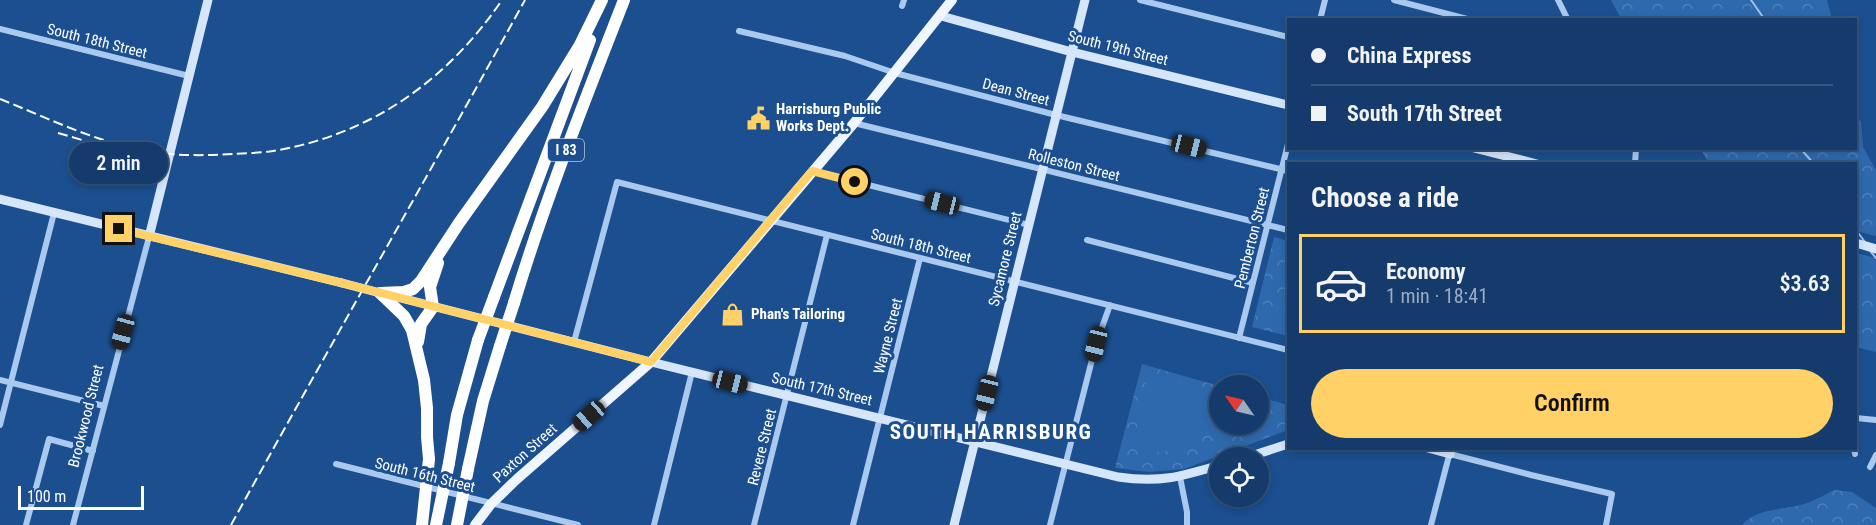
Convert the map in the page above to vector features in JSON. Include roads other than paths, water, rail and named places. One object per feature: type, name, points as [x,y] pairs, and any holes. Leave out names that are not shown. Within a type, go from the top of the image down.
[{"type":"highway","points":[[380,293],[404,292],[413,289],[421,281],[542,107],[580,45],[603,0]]},
{"type":"highway","name":"I 83","points":[[436,525],[457,415],[478,340],[603,0]]},
{"type":"highway","name":"I 83","points":[[457,525],[483,401],[537,229],[624,0]]},
{"type":"highway","points":[[418,352],[421,324],[433,308],[430,293],[432,281],[444,248],[459,224]]},
{"type":"highway","points":[[380,293],[404,316],[412,330],[418,352],[427,408],[429,459],[422,525]]},
{"type":"main road","name":"Brookwood Street","points":[[148,237],[208,0]]},
{"type":"main road","name":"Paxton Street","points":[[475,525],[491,504],[651,362],[854,123],[952,0]]},
{"type":"main road","name":"Sycamore Street","points":[[954,525],[1085,0]]},
{"type":"main road","name":"South 19th Street","points":[[941,16],[1072,52],[1287,105]]},
{"type":"main road","points":[[1481,150],[1526,162]]},
{"type":"main road","name":"South 17th Street","points":[[0,199],[1065,465],[1144,481],[1180,477],[1209,468]]},
{"type":"main road","points":[[1857,243],[1876,249]]},
{"type":"main road","points":[[1269,450],[1287,444]]},
{"type":"street","points":[[1140,0],[1287,37]]},
{"type":"street","points":[[1320,18],[1325,0]]},
{"type":"street","points":[[1395,0],[1463,18]]},
{"type":"street","points":[[1558,0],[1567,18]]},
{"type":"street","name":"South 18th Street","points":[[0,29],[189,76]]},
{"type":"street","name":"Dean Street","points":[[739,31],[845,56],[895,73],[1056,115],[1285,170]]},
{"type":"street","name":"Rolleston Street","points":[[854,123],[1287,230]]},
{"type":"street","name":"Pemberton Street","points":[[1239,338],[1268,225],[1285,170],[1287,150]]},
{"type":"street","points":[[812,171],[1029,225]]},
{"type":"street","name":"South 18th Street","points":[[574,342],[617,182],[1287,350]]},
{"type":"street","points":[[0,424],[54,213]]},
{"type":"street","name":"Revere Street","points":[[754,525],[827,235]]},
{"type":"street","name":"Brookwood Street","points":[[73,525],[148,237]]},
{"type":"street","points":[[1088,240],[1253,283]]},
{"type":"street","name":"Wayne Street","points":[[854,525],[920,258]]},
{"type":"street","points":[[1050,525],[1096,344],[1110,305]]},
{"type":"street","points":[[654,525],[692,372]]},
{"type":"street","points":[[0,380],[104,406]]},
{"type":"street","points":[[1857,418],[1876,420]]},
{"type":"street","points":[[26,525],[48,439],[93,451]]},
{"type":"street","points":[[1431,525],[1450,451],[1531,475],[1612,494],[1606,525]]},
{"type":"street","points":[[1869,467],[1876,455]]},
{"type":"street","name":"South 16th Street","points":[[336,464],[578,525]]},
{"type":"street","points":[[1180,477],[1187,512],[1187,525]]},
{"type":"waterway","points":[[1751,0],[1764,18]]},
{"type":"waterway","points":[[1802,150],[1812,162]]},
{"type":"waterway","points":[[1857,231],[1865,242]]},
{"type":"waterway","points":[[1871,252],[1876,258]]},
{"type":"railway","points":[[0,99],[85,134],[119,145],[149,151],[196,155],[273,151],[342,132],[374,118],[403,100],[457,56],[502,0]]},
{"type":"railway","points":[[231,525],[525,0]]},
{"type":"railway","points":[[58,133],[82,140]]},
{"type":"place","name":"Harrisburg Public Works Dept.","points":[[758,118]]},
{"type":"place","name":"Phan's Tailoring","points":[[733,314]]},
{"type":"district","name":"SOUTH HARRISBURG","points":[[991,432]]}]
